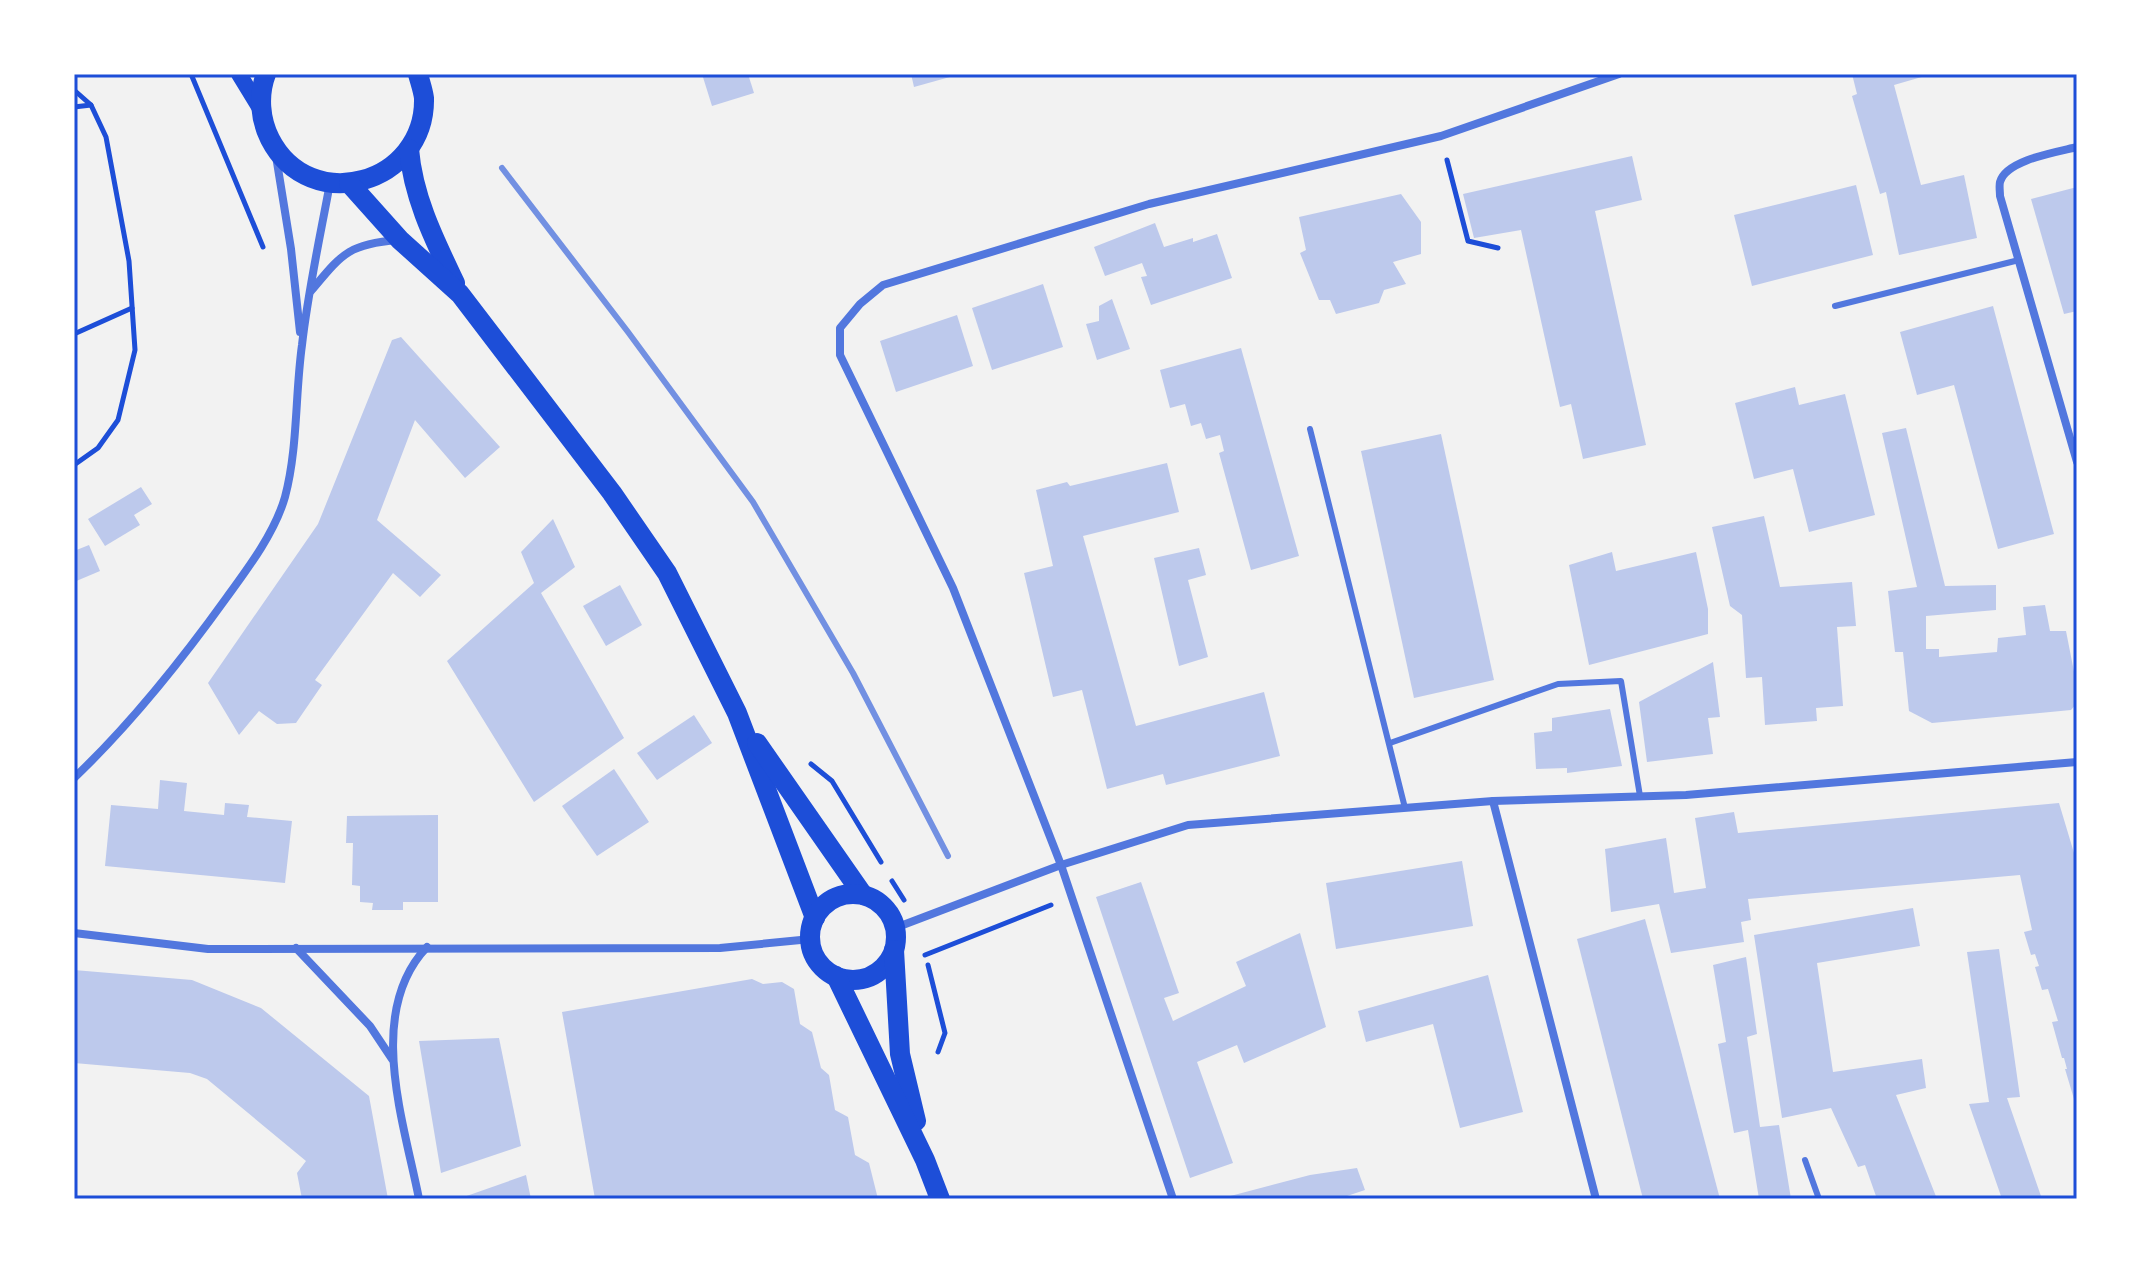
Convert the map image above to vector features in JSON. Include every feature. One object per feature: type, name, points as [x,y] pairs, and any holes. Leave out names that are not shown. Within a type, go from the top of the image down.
[{"type":"main road","points":[[239,74],[261,110]]},
{"type":"main road","points":[[266,74],[261,110],[275,149],[299,171],[340,183],[372,178],[393,166],[409,149],[421,124],[424,96],[418,74]]},
{"type":"main road","points":[[409,149],[423,216],[460,294]]},
{"type":"main road","points":[[340,183],[460,294],[612,493],[667,573],[737,713],[815,918]]},
{"type":"main road","points":[[737,713],[863,895]]},
{"type":"main road","points":[[894,950],[877,973],[849,980],[836,976],[816,958],[811,939],[815,918],[823,906],[834,898],[848,894],[863,895],[887,909],[895,928],[900,1054],[925,1160]]},
{"type":"main road","points":[[836,976],[925,1160],[940,1199]]},
{"type":"street","points":[[1173,1199],[1061,865],[953,588],[840,355],[840,328],[860,304],[883,285],[1149,204],[1441,136],[1619,74]]},
{"type":"street","points":[[2077,147],[2020,163],[2007,170],[2000,182],[2000,196],[2077,462]]},
{"type":"street","points":[[275,149],[302,345]]},
{"type":"street","points":[[74,778],[103,751],[189,650],[270,531],[284,499],[291,466],[310,291],[340,183]]},
{"type":"street","points":[[310,291],[347,253],[367,242],[400,240]]},
{"type":"street","points":[[895,928],[1061,865],[1188,825],[1493,801],[1686,795],[2077,762]]},
{"type":"street","points":[[1493,801],[1596,1199]]},
{"type":"street","points":[[74,933],[208,949],[720,948],[811,939]]},
{"type":"street","points":[[419,1199],[392,1060],[394,1017],[405,980],[415,959],[427,947]]},
{"type":"street","points":[[296,948],[370,1026],[392,1060]]},
{"type":"lane","points":[[1835,306],[2019,260]]},
{"type":"lane","points":[[1310,429],[1405,808]]},
{"type":"lane","points":[[1390,743],[1558,684],[1621,681],[1640,796]]},
{"type":"lane","points":[[1805,1160],[1819,1199]]},
{"type":"path","points":[[191,74],[269,261]]},
{"type":"path","points":[[74,90],[91,105],[106,137],[129,261],[135,350],[118,420],[98,448],[74,465]]},
{"type":"path","points":[[74,107],[91,105]]},
{"type":"path","points":[[1441,136],[1468,241],[1498,248]]},
{"type":"path","points":[[74,334],[132,308]]},
{"type":"path","points":[[925,955],[1072,896]]},
{"type":"building","points":[[702,74],[748,74],[754,93],[712,106]]},
{"type":"building","points":[[911,74],[957,74],[957,75],[914,87]]},
{"type":"building","points":[[1852,74],[1932,74],[1894,85],[1921,185],[1964,175],[1977,238],[1899,255],[1886,192],[1880,194],[1852,96],[1857,94]]},
{"type":"building","points":[[1632,156],[1642,200],[1595,211],[1646,445],[1583,459],[1571,404],[1560,407],[1521,230],[1474,238],[1463,194]]},
{"type":"building","points":[[1856,185],[1873,255],[1752,286],[1734,215]]},
{"type":"building","points":[[2077,187],[2077,311],[2064,314],[2031,199]]},
{"type":"building","points":[[1401,194],[1421,222],[1421,254],[1393,262],[1406,284],[1384,290],[1379,303],[1336,314],[1330,300],[1319,300],[1300,253],[1306,250],[1299,217]]},
{"type":"building","points":[[1155,223],[1164,247],[1217,234],[1232,278],[1151,305],[1141,277],[1147,276],[1142,263],[1105,276],[1094,247]]},
{"type":"building","points":[[1043,284],[1063,347],[992,370],[972,308]]},
{"type":"building","points":[[1112,299],[1130,349],[1097,360],[1086,324],[1099,321],[1099,306]]},
{"type":"building","points":[[1993,306],[2054,534],[1998,549],[1954,385],[1917,395],[1900,332]]},
{"type":"building","points":[[957,315],[973,366],[896,392],[880,341]]},
{"type":"building","points":[[401,337],[500,447],[465,478],[415,420],[377,520],[441,575],[420,597],[393,573],[315,680],[322,685],[296,723],[277,724],[259,711],[239,735],[208,683],[318,524],[392,340]]},
{"type":"building","points":[[1241,348],[1299,556],[1251,570],[1219,453],[1224,451],[1220,435],[1206,439],[1201,423],[1191,426],[1185,404],[1170,408],[1160,370]]},
{"type":"building","points":[[1795,387],[1799,405],[1845,394],[1875,515],[1809,532],[1793,469],[1754,479],[1735,403]]},
{"type":"building","points":[[1906,428],[1945,586],[1996,585],[1996,610],[1926,616],[1926,649],[1939,649],[1939,657],[1997,652],[1998,638],[2026,635],[2023,607],[2045,605],[2050,631],[2066,631],[2077,687],[2077,703],[2071,710],[1932,723],[1909,711],[1903,652],[1895,652],[1888,591],[1917,587],[1882,433]]},
{"type":"building","points":[[1441,434],[1494,680],[1414,698],[1361,451]]},
{"type":"building","points":[[1167,463],[1179,512],[1083,536],[1136,726],[1264,692],[1280,756],[1166,785],[1163,774],[1107,789],[1082,690],[1053,697],[1024,573],[1053,566],[1036,490],[1067,482],[1070,486]]},
{"type":"building","points":[[141,487],[152,504],[134,515],[140,525],[105,546],[88,519]]},
{"type":"building","points":[[1764,516],[1780,587],[1852,582],[1856,626],[1837,627],[1843,706],[1816,708],[1817,721],[1765,725],[1762,677],[1746,678],[1742,615],[1730,606],[1712,527]]},
{"type":"building","points":[[553,519],[575,567],[541,593],[624,738],[534,802],[447,661],[534,583],[521,552]]},
{"type":"building","points":[[89,545],[100,571],[74,582],[74,551]]},
{"type":"building","points":[[1199,548],[1206,575],[1188,580],[1208,657],[1179,666],[1154,558]]},
{"type":"building","points":[[1612,552],[1616,571],[1696,552],[1708,609],[1708,634],[1589,665],[1569,565]]},
{"type":"building","points":[[620,585],[642,625],[606,646],[583,606]]},
{"type":"building","points":[[1713,662],[1720,717],[1708,718],[1713,754],[1647,762],[1639,702]]},
{"type":"building","points":[[1610,709],[1622,766],[1567,773],[1567,768],[1536,769],[1534,733],[1552,731],[1552,718]]},
{"type":"building","points":[[694,715],[712,743],[657,780],[637,753]]},
{"type":"building","points":[[614,769],[649,822],[597,856],[562,806]]},
{"type":"building","points":[[160,780],[187,783],[184,811],[224,815],[225,803],[249,805],[247,817],[292,821],[285,883],[105,866],[111,805],[158,809]]},
{"type":"building","points":[[2059,803],[2077,863],[2077,1109],[2052,1022],[2058,1021],[2048,989],[2042,990],[2035,967],[2039,966],[2035,954],[2031,955],[2024,932],[2032,930],[2020,875],[1748,899],[1751,920],[1741,922],[1744,942],[1671,953],[1659,904],[1611,912],[1605,849],[1666,838],[1674,893],[1706,888],[1695,818],[1734,812],[1738,833]]},
{"type":"building","points":[[438,815],[438,902],[403,902],[403,910],[372,910],[373,903],[360,902],[360,886],[352,885],[353,843],[346,843],[347,816]]},
{"type":"building","points":[[1462,861],[1473,926],[1336,949],[1326,883]]},
{"type":"building","points":[[1141,882],[1179,993],[1164,998],[1173,1021],[1246,986],[1236,962],[1300,933],[1326,1027],[1244,1063],[1237,1045],[1197,1062],[1233,1163],[1190,1178],[1096,897]]},
{"type":"building","points":[[1913,908],[1920,946],[1817,963],[1833,1072],[1922,1059],[1926,1088],[1896,1095],[1937,1199],[1877,1199],[1865,1165],[1858,1167],[1831,1108],[1782,1118],[1754,935]]},
{"type":"building","points":[[1645,919],[1720,1199],[1643,1199],[1577,939]]},
{"type":"building","points":[[1999,949],[2020,1097],[2007,1098],[2042,1199],[2002,1199],[1969,1104],[1989,1102],[1967,952]]},
{"type":"building","points":[[1746,957],[1757,1034],[1747,1037],[1760,1127],[1779,1125],[1791,1199],[1759,1199],[1748,1130],[1734,1133],[1718,1044],[1726,1042],[1713,965]]},
{"type":"building","points":[[74,970],[192,980],[261,1008],[369,1096],[388,1199],[302,1199],[297,1173],[306,1161],[207,1079],[190,1073],[74,1063]]},
{"type":"building","points":[[1488,975],[1523,1112],[1460,1128],[1433,1024],[1366,1042],[1358,1011]]},
{"type":"building","points":[[752,979],[763,984],[782,982],[794,989],[800,1024],[812,1032],[821,1068],[829,1075],[835,1110],[848,1117],[855,1155],[869,1163],[878,1199],[595,1199],[562,1012]]},
{"type":"building","points":[[499,1038],[521,1146],[441,1173],[419,1041]]},
{"type":"building","points":[[1357,1168],[1365,1190],[1338,1199],[1219,1199],[1310,1175]]},
{"type":"building","points":[[526,1175],[531,1199],[458,1199]]},
{"type":"railway","points":[[502,168],[753,502],[853,673],[948,856]]}]
